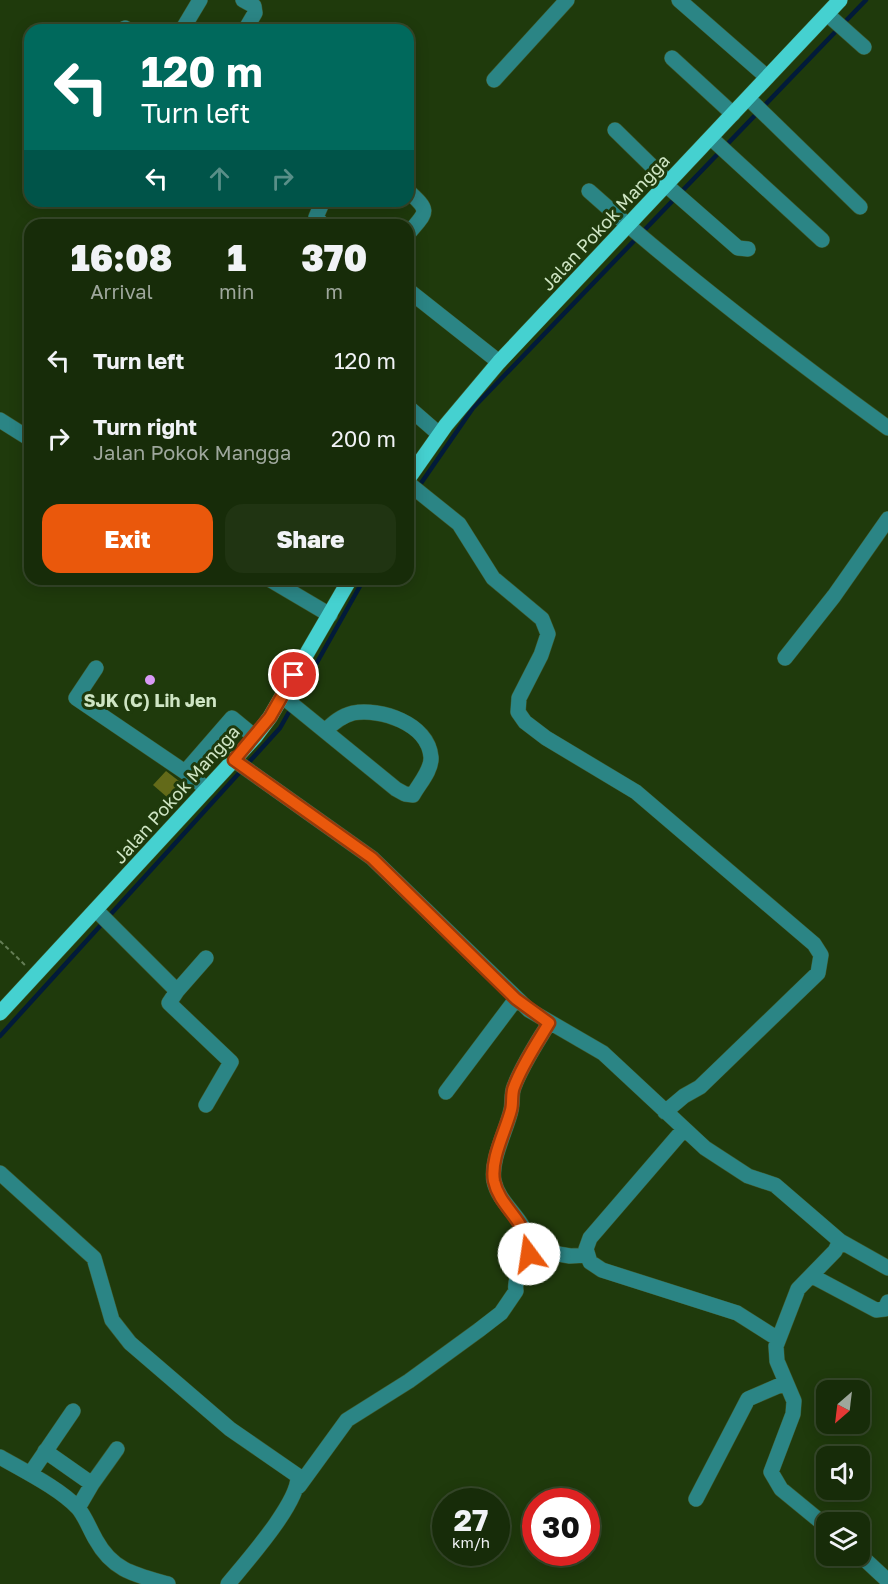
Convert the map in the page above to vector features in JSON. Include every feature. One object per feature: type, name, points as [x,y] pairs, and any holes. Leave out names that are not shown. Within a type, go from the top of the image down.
[{"type":"main road","name":"Jalan Pokok Mangga","points":[[414,475],[440,434],[499,362],[636,233],[673,190],[719,146],[733,114],[756,106],[767,77],[840,0]]},
{"type":"main road","name":"Jalan Pokok Mangga","points":[[0,1013],[207,789],[242,765],[255,737],[290,702],[330,615],[347,585]]},
{"type":"street","points":[[186,24],[200,0]]},
{"type":"street","points":[[243,0],[254,6],[255,13],[249,24]]},
{"type":"street","points":[[494,80],[567,0]]},
{"type":"street","points":[[679,0],[767,77]]},
{"type":"street","points":[[827,14],[864,47]]},
{"type":"street","points":[[672,58],[733,114]]},
{"type":"street","points":[[756,106],[860,207]]},
{"type":"street","points":[[615,130],[673,190],[738,248],[748,249]]},
{"type":"street","points":[[719,146],[822,240]]},
{"type":"street","points":[[589,191],[636,233],[784,353],[888,428]]},
{"type":"street","points":[[414,196],[425,209],[414,226]]},
{"type":"street","points":[[414,295],[499,362]]},
{"type":"street","points":[[414,412],[440,434]]},
{"type":"street","points":[[0,420],[24,435]]},
{"type":"street","points":[[414,487],[459,524],[493,578],[542,619],[548,634],[542,655],[519,699],[518,712],[525,722],[546,738],[636,792],[814,944],[821,955],[818,973],[700,1087],[684,1096],[665,1112]]},
{"type":"street","points":[[785,658],[834,596],[888,519]]},
{"type":"street","points":[[279,585],[330,615]]},
{"type":"street","points":[[96,668],[75,698],[207,789]]},
{"type":"street","points":[[290,702],[325,731],[405,794],[413,795],[429,768],[431,756],[424,740],[408,723],[369,712],[351,714],[336,720],[325,731]]},
{"type":"street","points":[[185,772],[232,718],[255,737]]},
{"type":"street","points":[[242,765],[372,858],[516,999],[549,1023],[603,1053],[705,1148],[748,1176],[775,1185],[840,1241],[888,1268]]},
{"type":"street","points":[[96,910],[177,991]]},
{"type":"street","points":[[206,958],[169,1003],[231,1062],[206,1105]]},
{"type":"street","points":[[446,1092],[516,999]]},
{"type":"street","points":[[228,1584],[256,1550],[347,1420],[409,1381],[501,1313],[516,1291],[514,1280],[522,1268],[530,1243],[522,1225],[501,1198],[494,1180],[500,1138],[511,1110],[513,1089],[549,1023]]},
{"type":"street","points":[[684,1129],[590,1238],[586,1249],[590,1262],[602,1270],[737,1313],[778,1339]]},
{"type":"street","points":[[0,1173],[94,1258],[112,1320],[120,1333],[230,1429],[298,1476],[299,1486]]},
{"type":"street","points":[[816,1518],[781,1489],[771,1472],[793,1414],[794,1401],[777,1362],[778,1339],[798,1289],[836,1251],[840,1241]]},
{"type":"street","points":[[529,1250],[570,1256],[588,1255]]},
{"type":"street","points":[[812,1276],[876,1310],[885,1309],[888,1302]]},
{"type":"street","points":[[696,1499],[748,1399],[785,1383]]},
{"type":"street","points":[[30,1474],[74,1411]]},
{"type":"street","points":[[78,1508],[117,1449]]},
{"type":"street","points":[[45,1451],[92,1484]]},
{"type":"street","points":[[0,1457],[30,1474],[78,1508],[104,1555],[117,1566],[133,1574],[168,1584]]},
{"type":"street","points":[[870,1563],[886,1576]]},
{"type":"path","points":[[0,941],[36,975]]},
{"type":"building","points":[[166,771],[188,788],[175,804],[153,785]]},
{"type":"waterway","points":[[414,493],[473,408],[866,0]]},
{"type":"waterway","points":[[0,1036],[280,728],[361,585]]},
{"type":"place","name":"SJK (C) Lih Jen","points":[[150,680]]},
{"type":"route","points":[[294,675],[270,717],[234,760],[372,858],[516,999],[549,1023],[513,1089],[511,1110],[500,1138],[494,1180],[501,1198],[522,1225],[530,1243],[529,1254]]}]
